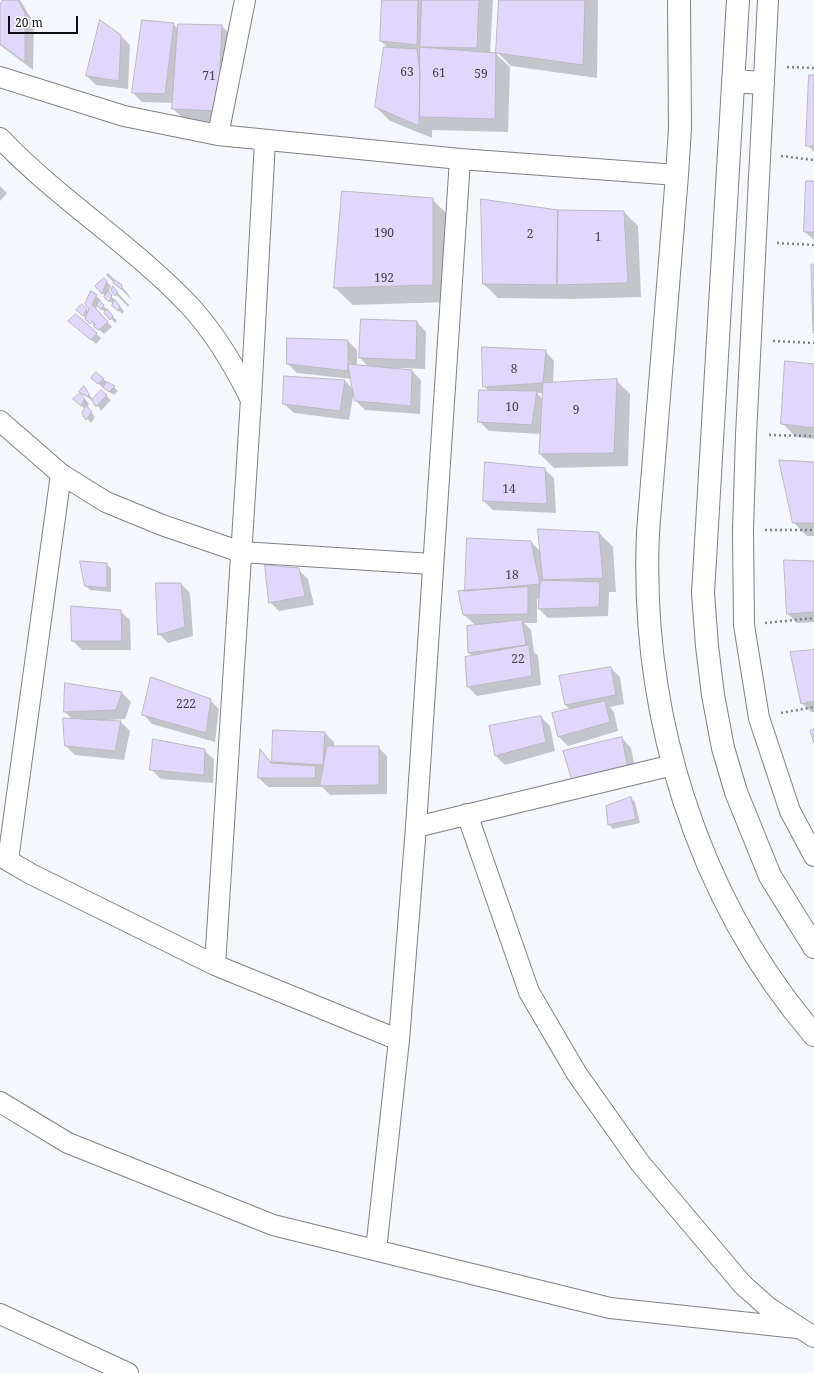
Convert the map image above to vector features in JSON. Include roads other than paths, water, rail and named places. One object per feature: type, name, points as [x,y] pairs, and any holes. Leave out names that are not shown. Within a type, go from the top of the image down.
[{"type":"street","points":[[218,135],[245,0]]},
{"type":"street","points":[[679,0],[680,128],[678,175],[646,577],[648,627],[654,678],[663,728],[673,765],[688,814],[711,870],[732,914],[757,956],[814,1036]]},
{"type":"street","points":[[738,0],[704,593],[707,646],[723,748],[736,792],[770,876],[814,947]]},
{"type":"street","points":[[768,0],[746,435],[743,530],[744,625],[759,718],[790,811],[814,856]]},
{"type":"street","points":[[733,81],[764,74]]},
{"type":"street","points":[[0,77],[124,116],[218,135],[265,141],[460,159],[678,175]]},
{"type":"street","points":[[0,138],[22,162],[146,266],[189,305],[219,343],[236,370],[251,399]]},
{"type":"street","points":[[215,965],[251,399],[265,141]]},
{"type":"street","points":[[376,1250],[399,1040],[416,826],[432,564],[460,159]]},
{"type":"street","points":[[0,421],[61,474],[106,502],[162,525],[241,552],[432,564]]},
{"type":"street","points":[[61,474],[4,858],[31,874],[215,965],[399,1040]]},
{"type":"street","points":[[416,826],[673,765]]},
{"type":"street","points":[[467,814],[529,992],[576,1074],[640,1163],[743,1285],[769,1308],[806,1333]]},
{"type":"street","points":[[0,1102],[68,1143],[273,1225],[610,1308],[806,1333]]},
{"type":"street","points":[[0,1314],[128,1373]]}]
